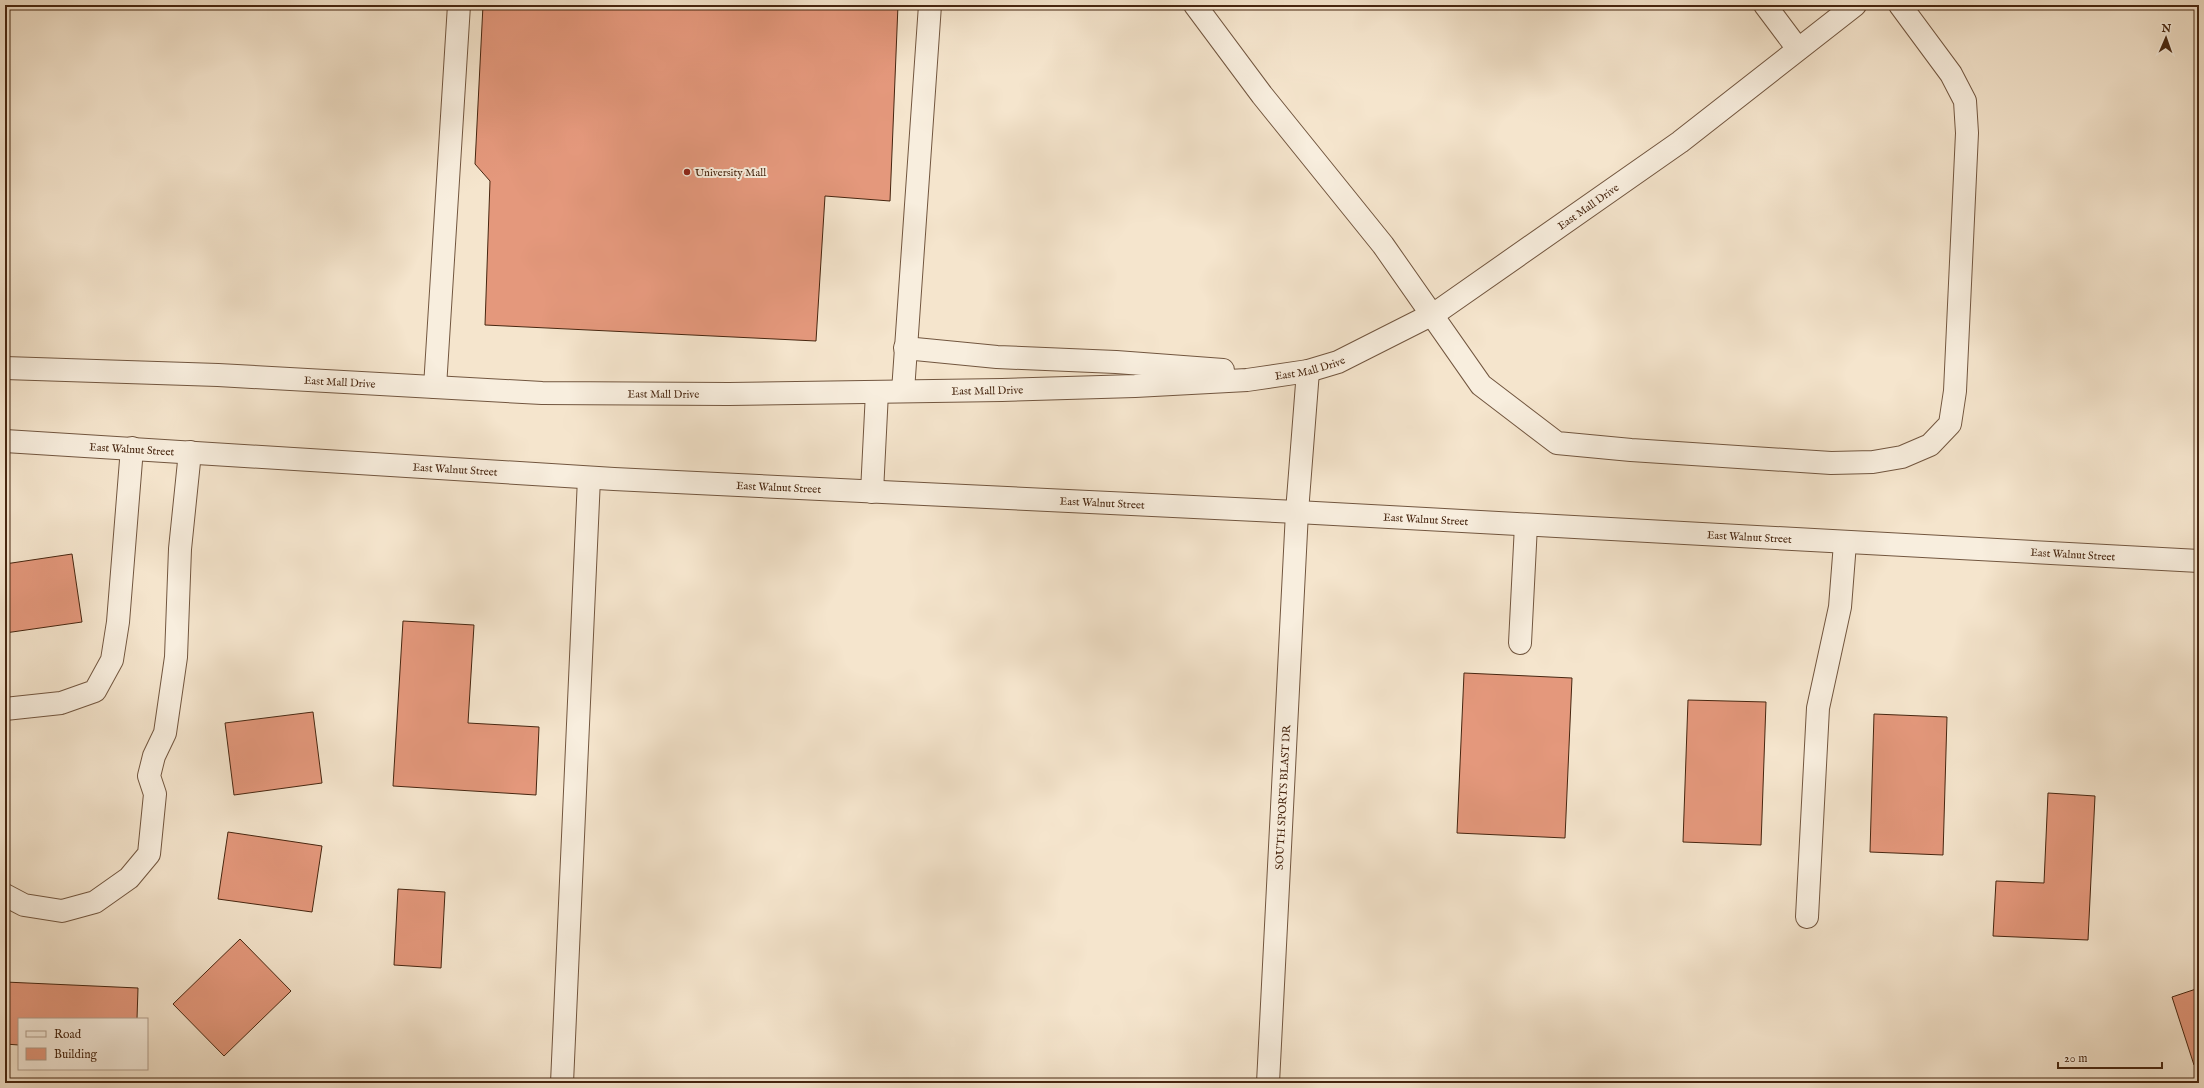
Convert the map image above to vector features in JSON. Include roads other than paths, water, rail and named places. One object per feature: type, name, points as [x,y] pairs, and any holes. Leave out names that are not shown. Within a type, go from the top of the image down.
[{"type":"street","points":[[435,387],[459,5]]},
{"type":"street","points":[[903,391],[930,5]]},
{"type":"street","points":[[1195,5],[1262,95],[1383,245],[1481,385],[1557,443],[1631,450],[1831,463],[1881,461],[1902,457],[1930,445],[1950,424],[1955,391],[1967,133],[1965,101],[1952,74],[1900,5]]},
{"type":"street","points":[[1765,5],[1798,50]]},
{"type":"street","name":"East Mall Drive","points":[[5,368],[218,375],[542,394],[729,394],[1002,390],[1135,386],[1247,380],[1299,373],[1338,362],[1431,315],[1680,142],[1855,5]]},
{"type":"street","points":[[906,348],[997,357],[1116,362],[1299,373]]},
{"type":"street","name":"SOUTH SPORTS BLAST DR","points":[[1268,1083],[1297,512],[1299,373]]},
{"type":"street","points":[[872,492],[877,392]]},
{"type":"street","name":"East Walnut Street","points":[[5,441],[589,478],[1297,512],[1845,543],[2199,561]]},
{"type":"street","points":[[5,709],[61,703],[96,691],[112,660],[118,622],[132,448]]},
{"type":"street","points":[[5,895],[24,905],[62,910],[95,902],[129,878],[149,854],[155,794],[149,776],[154,756],[165,734],[176,656],[180,549],[190,452]]},
{"type":"street","points":[[562,1083],[589,478]]},
{"type":"street","points":[[1520,643],[1526,525]]},
{"type":"street","points":[[1807,917],[1818,708],[1840,607],[1845,543]]},
{"type":"place","name":"University Mall","points":[[687,172]]}]
